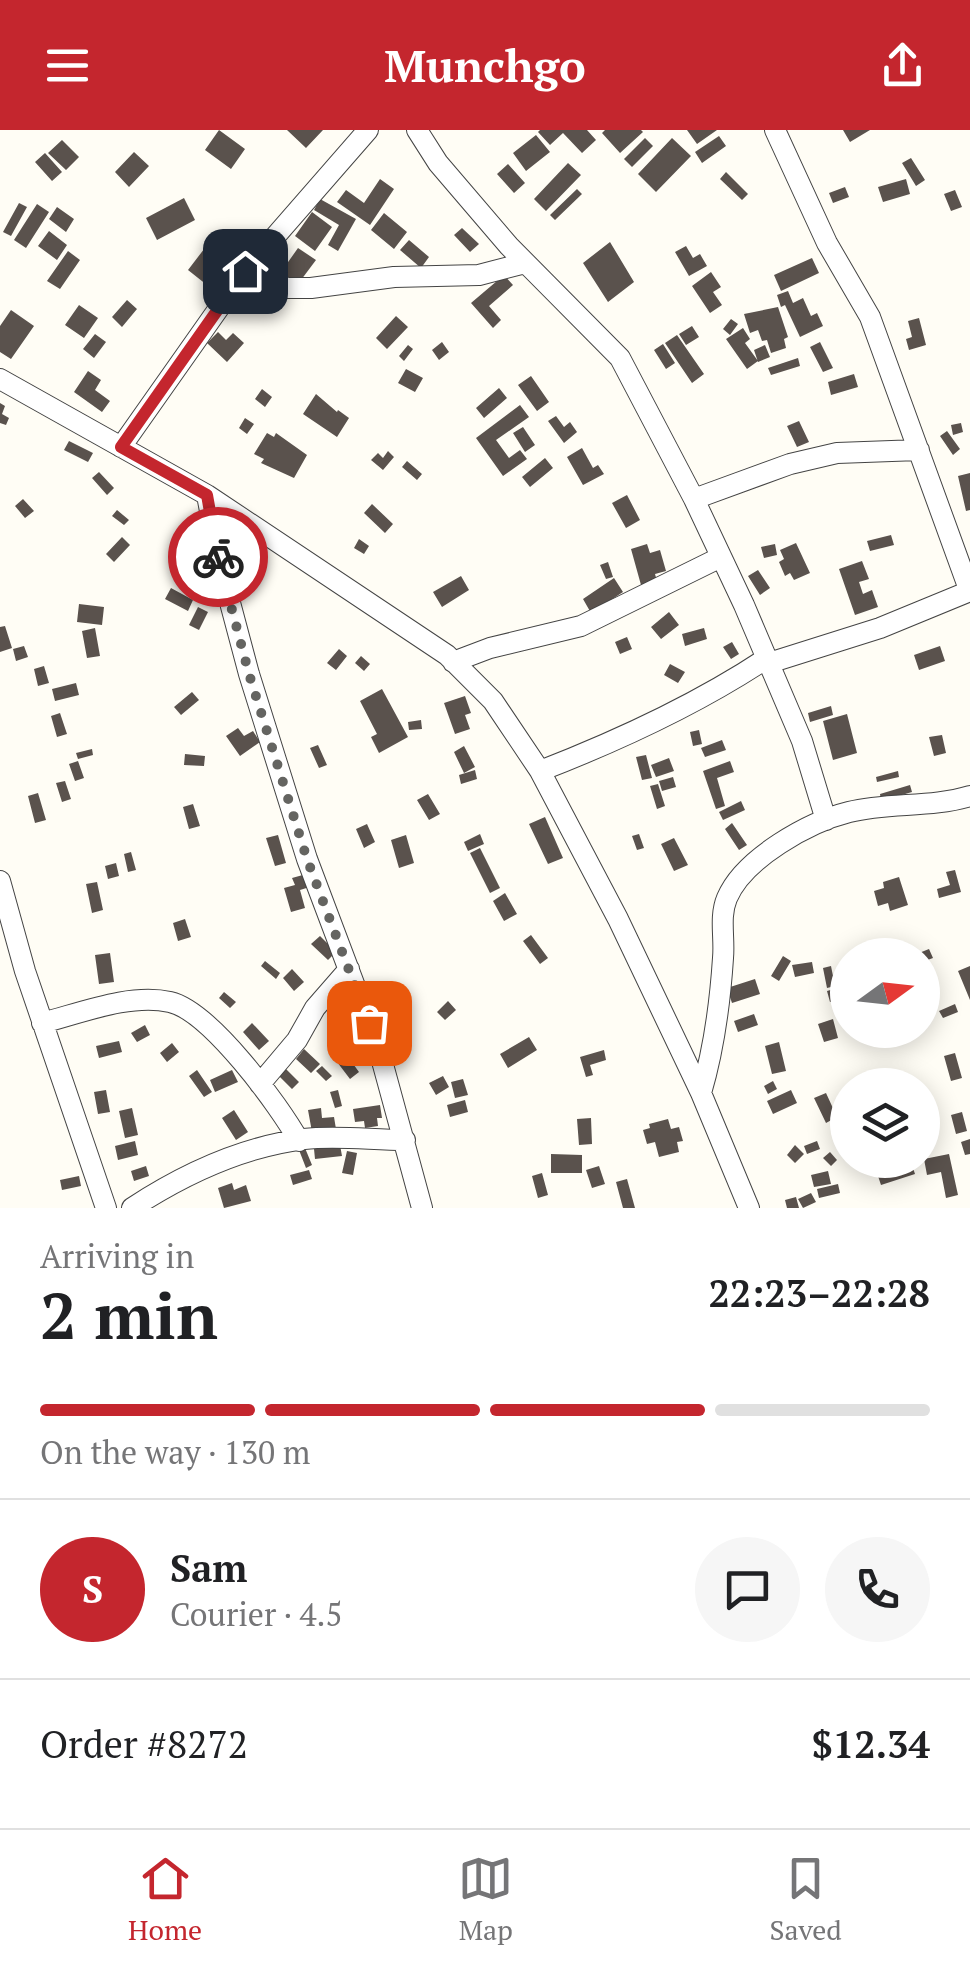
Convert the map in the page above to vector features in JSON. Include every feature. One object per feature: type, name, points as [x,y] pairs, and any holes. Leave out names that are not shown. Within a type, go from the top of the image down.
[{"type":"street","points":[[121,447],[245,271],[368,130]]},
{"type":"street","points":[[417,130],[438,163],[526,264],[620,358],[694,499],[768,660],[802,741],[826,820]]},
{"type":"street","points":[[540,771],[639,730],[768,660],[868,632],[970,592],[870,317],[827,242],[775,130]]},
{"type":"street","points":[[245,271],[287,288],[310,288],[394,277],[479,275],[526,264]]},
{"type":"street","points":[[0,379],[207,495],[382,610],[454,662],[493,701],[540,771],[618,919],[701,1094],[749,1208]]},
{"type":"street","points":[[694,499],[790,464],[837,453],[919,450]]},
{"type":"street","points":[[207,495],[220,565],[249,674],[307,859],[379,1050],[422,1208]]},
{"type":"street","points":[[454,662],[490,648],[581,626],[721,557]]},
{"type":"street","points":[[701,1094],[712,1056],[724,954],[723,912],[740,876],[784,838],[826,820],[852,811],[943,804],[970,796]]},
{"type":"street","points":[[0,882],[42,1023],[106,1208]]},
{"type":"street","points":[[260,1084],[297,1040],[314,1008],[349,970]]},
{"type":"street","points":[[42,1023],[109,1006],[168,1002],[186,1008],[205,1023],[260,1084],[299,1140]]},
{"type":"street","points":[[132,1208],[170,1183],[213,1163],[299,1140],[405,1140]]},
{"type":"building","points":[[219,130],[245,149],[231,169],[205,150]]},
{"type":"building","points":[[287,130],[323,130],[306,148]]},
{"type":"building","points":[[540,130],[587,130],[596,140],[582,153],[563,133],[550,145]]},
{"type":"building","points":[[687,130],[717,130],[697,144]]},
{"type":"building","points":[[843,130],[870,130],[850,142]]},
{"type":"building","points":[[643,132],[620,153],[602,133]]},
{"type":"building","points":[[536,135],[550,152],[526,171],[513,153]]},
{"type":"building","points":[[719,136],[726,146],[702,163],[695,152]]},
{"type":"building","points":[[645,138],[653,146],[632,167],[624,159]]},
{"type":"building","points":[[672,138],[691,156],[656,192],[638,174]]},
{"type":"building","points":[[62,140],[79,157],[66,170],[48,153]]},
{"type":"building","points":[[134,152],[149,166],[129,187],[115,172]]},
{"type":"building","points":[[45,153],[62,172],[52,181],[35,162]]},
{"type":"building","points":[[911,158],[925,180],[916,186],[902,163]]},
{"type":"building","points":[[568,163],[581,175],[546,211],[534,199]]},
{"type":"building","points":[[508,164],[525,183],[514,193],[497,174]]},
{"type":"building","points":[[726,172],[748,194],[742,200],[720,179]]},
{"type":"building","points":[[380,179],[394,189],[370,225],[337,202],[346,190],[364,203]]},
{"type":"building","points":[[906,179],[910,194],[883,202],[878,187]]},
{"type":"building","points":[[845,187],[849,197],[833,203],[829,193]]},
{"type":"building","points":[[577,189],[582,194],[555,220],[550,215]]},
{"type":"building","points":[[955,190],[962,207],[951,211],[944,194]]},
{"type":"building","points":[[184,198],[195,220],[157,240],[146,218]]},
{"type":"building","points":[[320,199],[356,219],[338,251],[328,245],[339,225],[314,210]]},
{"type":"building","points":[[19,203],[27,207],[11,236],[3,232]]},
{"type":"building","points":[[37,204],[49,212],[26,248],[14,240]]},
{"type":"building","points":[[57,207],[74,219],[66,232],[49,219]]},
{"type":"building","points":[[312,212],[332,227],[315,251],[295,236]]},
{"type":"building","points":[[384,213],[407,232],[394,249],[371,230]]},
{"type":"building","points":[[462,228],[479,244],[470,252],[454,235]]},
{"type":"building","points":[[49,231],[67,245],[57,260],[38,246]]},
{"type":"building","points":[[211,240],[234,258],[212,289],[188,270]]},
{"type":"building","points":[[409,240],[429,257],[421,268],[400,250]]},
{"type":"building","points":[[610,242],[634,282],[608,302],[583,263]]},
{"type":"building","points":[[686,246],[693,258],[700,254],[707,266],[689,276],[675,252]]},
{"type":"building","points":[[298,248],[316,260],[298,284],[281,272]]},
{"type":"building","points":[[68,251],[80,260],[60,289],[47,281]]},
{"type":"building","points":[[812,258],[819,273],[781,291],[774,275]]},
{"type":"building","points":[[711,272],[721,287],[713,292],[722,305],[710,313],[692,286]]},
{"type":"building","points":[[504,275],[513,285],[489,306],[501,320],[493,328],[471,303]]},
{"type":"building","points":[[788,291],[793,303],[803,298],[811,316],[817,313],[823,326],[800,337],[777,295]]},
{"type":"building","points":[[127,300],[137,309],[122,327],[112,317]]},
{"type":"building","points":[[79,305],[98,318],[84,338],[65,325]]},
{"type":"building","points":[[778,307],[788,337],[784,339],[786,348],[771,353],[758,330],[750,333],[744,314]]},
{"type":"building","points":[[11,310],[34,326],[11,359],[0,352],[0,326]]},
{"type":"building","points":[[396,316],[408,327],[387,349],[376,338]]},
{"type":"building","points":[[919,318],[926,345],[909,350],[906,339],[912,337],[908,321]]},
{"type":"building","points":[[731,319],[738,324],[730,335],[723,329]]},
{"type":"building","points":[[692,326],[699,337],[686,345],[679,334]]},
{"type":"building","points":[[743,328],[750,339],[745,343],[758,361],[747,369],[726,339]]},
{"type":"building","points":[[218,332],[226,340],[233,333],[244,343],[227,362],[207,343]]},
{"type":"building","points":[[95,334],[106,342],[94,358],[83,349]]},
{"type":"building","points":[[677,335],[704,374],[692,383],[665,343]]},
{"type":"building","points":[[442,342],[449,352],[439,360],[432,350]]},
{"type":"building","points":[[820,342],[833,368],[823,372],[810,347]]},
{"type":"building","points":[[663,344],[675,363],[666,369],[654,350]]},
{"type":"building","points":[[408,345],[413,349],[404,361],[399,356]]},
{"type":"building","points":[[765,345],[770,357],[758,362],[754,350]]},
{"type":"building","points":[[798,358],[800,366],[771,375],[768,368]]},
{"type":"building","points":[[406,369],[423,378],[415,392],[398,383]]},
{"type":"building","points":[[88,371],[101,380],[95,390],[110,401],[102,412],[74,392]]},
{"type":"building","points":[[854,374],[858,387],[831,395],[828,382]]},
{"type":"building","points":[[531,376],[549,402],[537,411],[518,385]]},
{"type":"building","points":[[499,388],[507,398],[484,418],[476,408]]},
{"type":"building","points":[[262,389],[272,397],[265,407],[255,399]]},
{"type":"building","points":[[316,394],[349,418],[337,437],[303,414]]},
{"type":"building","points":[[0,403],[5,406],[2,414],[9,418],[6,425],[0,423]]},
{"type":"building","points":[[520,405],[529,417],[496,440],[509,458],[520,450],[527,459],[503,476],[476,438]]},
{"type":"building","points":[[556,416],[564,427],[570,422],[577,432],[564,443],[548,421]]},
{"type":"building","points":[[245,418],[254,424],[247,434],[239,428]]},
{"type":"building","points":[[799,421],[809,442],[797,447],[787,426]]},
{"type":"building","points":[[961,423],[963,432],[953,435],[951,425]]},
{"type":"building","points":[[523,427],[535,445],[525,452],[513,433]]},
{"type":"building","points":[[947,431],[960,449],[953,455],[940,436]]},
{"type":"building","points":[[267,433],[274,437],[276,433],[307,455],[294,478],[261,463],[264,459],[254,454]]},
{"type":"building","points":[[69,441],[93,453],[88,462],[64,450]]},
{"type":"building","points":[[582,448],[593,468],[598,465],[604,474],[583,485],[567,457]]},
{"type":"building","points":[[388,451],[394,457],[383,470],[371,460],[378,453],[383,458]]},
{"type":"building","points":[[545,458],[553,468],[530,487],[522,477]]},
{"type":"building","points":[[407,461],[422,474],[417,480],[402,467]]},
{"type":"building","points":[[99,472],[114,488],[107,495],[92,478]]},
{"type":"building","points":[[970,473],[970,510],[966,511],[958,476]]},
{"type":"building","points":[[627,495],[640,520],[626,528],[612,503]]},
{"type":"building","points":[[23,499],[34,511],[25,518],[15,506]]},
{"type":"building","points":[[372,504],[393,524],[385,533],[364,513]]},
{"type":"building","points":[[117,510],[129,520],[124,525],[112,516]]},
{"type":"building","points":[[891,535],[894,545],[870,551],[867,541]]},
{"type":"building","points":[[122,537],[130,545],[114,562],[106,554]]},
{"type":"building","points":[[359,539],[369,546],[364,554],[354,548]]},
{"type":"building","points":[[796,543],[810,573],[794,580],[790,573],[785,576],[779,562],[784,559],[780,550]]},
{"type":"building","points":[[647,544],[650,553],[660,550],[666,571],[655,574],[657,581],[641,585],[631,549]]},
{"type":"building","points":[[775,544],[777,555],[764,558],[761,547]]},
{"type":"building","points":[[862,561],[869,579],[859,582],[863,594],[872,590],[878,607],[855,615],[839,569]]},
{"type":"building","points":[[608,562],[613,577],[606,579],[600,565]]},
{"type":"building","points":[[758,570],[770,588],[760,595],[748,576]]},
{"type":"building","points":[[461,576],[469,590],[442,607],[433,592]]},
{"type":"building","points":[[614,578],[623,592],[591,613],[583,599]]},
{"type":"building","points":[[171,588],[193,600],[188,611],[165,599]]},
{"type":"building","points":[[79,604],[104,607],[102,625],[77,622]]},
{"type":"building","points":[[198,607],[208,612],[199,630],[189,625]]},
{"type":"building","points":[[669,612],[679,625],[661,639],[651,627]]},
{"type":"building","points":[[5,626],[12,648],[0,652],[0,627]]},
{"type":"building","points":[[95,628],[100,656],[87,658],[82,631]]},
{"type":"building","points":[[704,628],[707,639],[685,646],[682,634]]},
{"type":"building","points":[[627,637],[632,649],[620,654],[615,642]]},
{"type":"building","points":[[732,642],[739,654],[731,659],[723,647]]},
{"type":"building","points":[[24,646],[28,657],[16,661],[13,649]]},
{"type":"building","points":[[940,646],[945,661],[919,670],[914,655]]},
{"type":"building","points":[[339,649],[347,656],[336,670],[327,663]]},
{"type":"building","points":[[361,656],[370,664],[364,671],[355,663]]},
{"type":"building","points":[[670,664],[685,672],[678,683],[664,675]]},
{"type":"building","points":[[44,666],[49,683],[38,686],[34,669]]},
{"type":"building","points":[[76,683],[79,695],[55,701],[52,689]]},
{"type":"building","points":[[382,689],[408,737],[379,753],[371,737],[377,734],[360,701]]},
{"type":"building","points":[[192,692],[199,700],[181,715],[174,707]]},
{"type":"building","points":[[465,696],[471,713],[465,715],[470,729],[455,734],[444,703]]},
{"type":"building","points":[[831,706],[833,715],[810,722],[808,713]]},
{"type":"building","points":[[60,713],[67,734],[57,737],[51,716]]},
{"type":"building","points":[[847,714],[857,753],[833,760],[823,721]]},
{"type":"building","points":[[421,720],[422,729],[409,730],[408,722]]},
{"type":"building","points":[[238,728],[244,736],[253,731],[260,742],[240,756],[226,736]]},
{"type":"building","points":[[699,730],[702,744],[693,746],[690,732]]},
{"type":"building","points":[[942,735],[946,753],[934,756],[929,737]]},
{"type":"building","points":[[722,740],[726,750],[705,757],[701,748]]},
{"type":"building","points":[[318,745],[327,765],[319,768],[310,748]]},
{"type":"building","points":[[464,746],[475,767],[464,773],[454,752]]},
{"type":"building","points":[[92,749],[93,755],[78,759],[76,753]]},
{"type":"building","points":[[185,754],[205,756],[204,766],[184,765]]},
{"type":"building","points":[[646,755],[652,778],[642,780],[636,757]]},
{"type":"building","points":[[669,758],[674,771],[656,777],[651,765]]},
{"type":"building","points":[[78,761],[84,778],[75,781],[69,764]]},
{"type":"building","points":[[730,761],[734,772],[717,778],[725,806],[716,809],[703,771]]},
{"type":"building","points":[[475,770],[477,779],[461,784],[459,775]]},
{"type":"building","points":[[898,771],[899,777],[877,782],[876,777]]},
{"type":"building","points":[[673,777],[676,787],[662,791],[659,781]]},
{"type":"building","points":[[65,781],[71,799],[62,802],[56,783]]},
{"type":"building","points":[[658,784],[665,806],[657,809],[650,786]]},
{"type":"building","points":[[910,785],[912,792],[881,801],[880,794]]},
{"type":"building","points":[[38,793],[46,820],[35,823],[28,796]]},
{"type":"building","points":[[428,794],[440,814],[429,820],[417,800]]},
{"type":"building","points":[[741,801],[745,810],[723,820],[719,812]]},
{"type":"building","points":[[193,804],[200,826],[189,829],[183,807]]},
{"type":"building","points":[[545,817],[563,858],[548,864],[529,824]]},
{"type":"building","points":[[732,823],[747,845],[739,850],[725,829]]},
{"type":"building","points":[[367,824],[375,842],[364,848],[356,829]]},
{"type":"building","points":[[480,834],[484,844],[468,851],[464,842]]},
{"type":"building","points":[[639,834],[644,848],[637,850],[632,836]]},
{"type":"building","points":[[278,835],[286,863],[275,866],[266,838]]},
{"type":"building","points":[[406,835],[414,863],[399,868],[391,840]]},
{"type":"building","points":[[674,838],[688,865],[674,871],[661,844]]},
{"type":"building","points":[[480,848],[500,888],[490,893],[470,853]]},
{"type":"building","points":[[131,852],[136,870],[128,872],[124,854]]},
{"type":"building","points":[[116,863],[119,876],[108,879],[105,866]]},
{"type":"building","points":[[955,870],[961,892],[939,898],[937,889],[950,885],[946,872]]},
{"type":"building","points":[[310,873],[313,886],[300,890],[305,908],[291,912],[284,888],[295,885],[292,878]]},
{"type":"building","points":[[899,877],[908,905],[890,911],[888,903],[878,906],[874,891],[884,888],[883,882]]},
{"type":"building","points":[[97,882],[103,910],[92,913],[86,884]]},
{"type":"building","points":[[505,893],[517,914],[504,921],[493,901]]},
{"type":"building","points":[[185,919],[191,937],[178,941],[173,923]]},
{"type":"building","points":[[531,935],[548,958],[540,964],[523,941]]},
{"type":"building","points":[[320,936],[336,952],[328,960],[311,944]]},
{"type":"building","points":[[110,953],[114,982],[99,984],[95,955]]},
{"type":"building","points":[[783,956],[791,961],[779,981],[771,976]]},
{"type":"building","points":[[265,961],[280,973],[276,979],[261,966]]},
{"type":"building","points":[[812,962],[814,973],[795,977],[792,965]]},
{"type":"building","points":[[830,966],[830,987],[827,988],[823,968]]},
{"type":"building","points":[[970,966],[970,1000],[958,971]]},
{"type":"building","points":[[292,969],[304,982],[294,991],[283,978]]},
{"type":"building","points":[[755,979],[760,994],[732,1003],[727,988]]},
{"type":"building","points":[[406,991],[410,1003],[391,1010],[387,998]]},
{"type":"building","points":[[224,992],[236,1002],[230,1008],[219,998]]},
{"type":"building","points":[[448,1001],[456,1010],[445,1020],[437,1012]]},
{"type":"building","points":[[955,1004],[958,1012],[943,1018],[940,1011]]},
{"type":"building","points":[[754,1014],[758,1025],[738,1032],[734,1021]]},
{"type":"building","points":[[830,1020],[830,1040],[824,1042],[818,1024]]},
{"type":"building","points":[[252,1023],[269,1041],[259,1050],[243,1032]]},
{"type":"building","points":[[145,1025],[150,1035],[137,1042],[131,1033]]},
{"type":"building","points":[[529,1037],[537,1050],[508,1068],[500,1054]]},
{"type":"building","points":[[119,1041],[122,1052],[99,1058],[96,1046]]},
{"type":"building","points":[[779,1042],[786,1071],[772,1074],[765,1046]]},
{"type":"building","points":[[172,1043],[179,1052],[167,1062],[160,1053]]},
{"type":"building","points":[[340,1046],[359,1072],[350,1079],[331,1054]]},
{"type":"building","points":[[304,1049],[320,1064],[311,1073],[296,1059]]},
{"type":"building","points":[[604,1050],[606,1060],[590,1065],[593,1075],[586,1077],[580,1057]]},
{"type":"building","points":[[955,1053],[962,1078],[951,1081],[944,1056]]},
{"type":"building","points":[[322,1066],[332,1076],[326,1081],[316,1071]]},
{"type":"building","points":[[285,1068],[299,1082],[292,1089],[278,1075]]},
{"type":"building","points":[[197,1070],[212,1092],[204,1097],[189,1076]]},
{"type":"building","points":[[232,1070],[238,1082],[215,1092],[210,1080]]},
{"type":"building","points":[[443,1076],[449,1087],[436,1095],[429,1083]]},
{"type":"building","points":[[463,1079],[468,1095],[455,1098],[451,1082]]},
{"type":"building","points":[[773,1081],[777,1089],[768,1094],[764,1086]]},
{"type":"building","points":[[106,1090],[110,1112],[98,1114],[94,1092]]},
{"type":"building","points":[[338,1090],[342,1106],[335,1108],[330,1092]]},
{"type":"building","points":[[791,1090],[797,1103],[773,1114],[767,1101]]},
{"type":"building","points":[[826,1093],[830,1121],[826,1123],[814,1098]]},
{"type":"building","points":[[465,1100],[468,1112],[450,1117],[447,1105]]},
{"type":"building","points":[[380,1105],[382,1118],[377,1118],[378,1126],[365,1128],[364,1121],[355,1122],[353,1109]]},
{"type":"building","points":[[132,1108],[138,1135],[125,1138],[119,1111]]},
{"type":"building","points":[[321,1108],[322,1118],[334,1117],[336,1129],[312,1132],[308,1110]]},
{"type":"building","points":[[234,1110],[248,1132],[236,1140],[222,1118]]},
{"type":"building","points":[[962,1112],[967,1131],[956,1134],[951,1115]]},
{"type":"building","points":[[591,1118],[592,1144],[579,1145],[577,1119]]},
{"type":"building","points":[[668,1119],[671,1129],[679,1127],[683,1141],[677,1142],[679,1152],[659,1157],[655,1142],[647,1144],[643,1130],[650,1128],[649,1124]]},
{"type":"building","points":[[970,1139],[970,1154],[965,1155],[961,1142]]},
{"type":"building","points":[[135,1141],[138,1155],[118,1160],[115,1146]]},
{"type":"building","points":[[817,1141],[820,1149],[807,1154],[804,1146]]},
{"type":"building","points":[[340,1145],[342,1156],[315,1159],[314,1149]]},
{"type":"building","points":[[795,1145],[804,1154],[795,1163],[787,1155]]},
{"type":"building","points":[[305,1148],[312,1165],[306,1168],[299,1150]]},
{"type":"building","points":[[347,1151],[357,1153],[353,1175],[342,1173]]},
{"type":"building","points":[[551,1154],[582,1155],[582,1173],[551,1173]]},
{"type":"building","points":[[949,1154],[958,1195],[946,1198],[940,1156]]},
{"type":"building","points":[[146,1166],[149,1176],[134,1181],[131,1171]]},
{"type":"building","points":[[599,1166],[605,1184],[592,1188],[586,1170]]},
{"type":"building","points":[[309,1170],[312,1179],[293,1185],[290,1175]]},
{"type":"building","points":[[828,1171],[831,1184],[814,1187],[811,1175]]},
{"type":"building","points":[[542,1173],[548,1195],[538,1198],[532,1176]]},
{"type":"building","points":[[79,1176],[81,1186],[62,1190],[60,1180]]},
{"type":"building","points":[[879,1178],[903,1178],[881,1185]]},
{"type":"building","points":[[627,1179],[635,1208],[623,1208],[616,1182]]},
{"type":"building","points":[[232,1183],[234,1190],[246,1185],[251,1201],[224,1208],[218,1188]]},
{"type":"building","points":[[838,1184],[840,1193],[819,1198],[817,1189]]},
{"type":"building","points":[[811,1193],[816,1202],[803,1208],[798,1199]]},
{"type":"building","points":[[796,1197],[799,1208],[787,1208],[785,1200]]},
{"type":"way so far","points":[[218,557],[249,674],[307,859],[369,1023]]},
{"type":"route","points":[[218,557],[207,495],[121,447],[245,271]]}]
